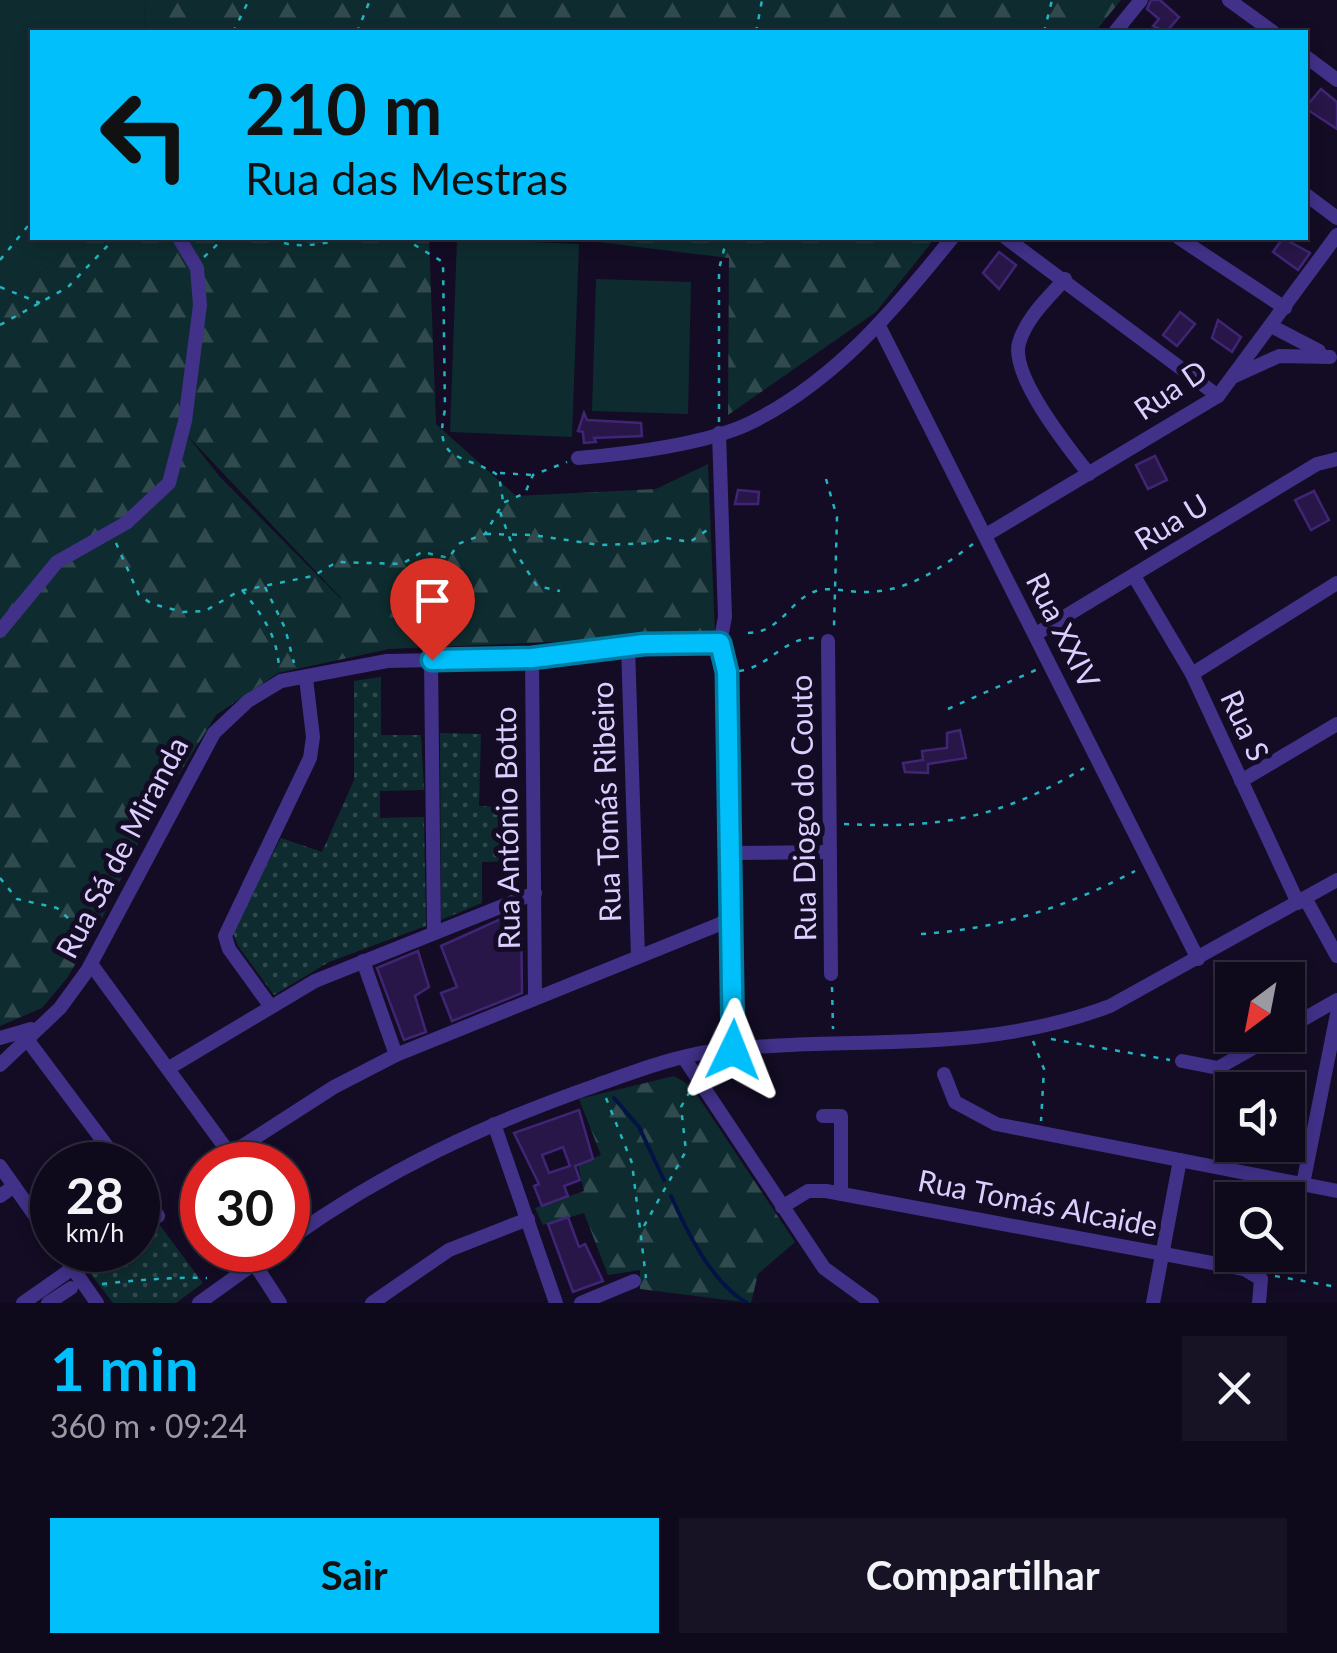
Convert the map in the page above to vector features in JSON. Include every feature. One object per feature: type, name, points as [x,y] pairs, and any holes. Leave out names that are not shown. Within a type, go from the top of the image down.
[{"type":"street","points":[[1117,30],[1141,0]]},
{"type":"street","points":[[1229,0],[1270,30]]},
{"type":"street","points":[[1308,58],[1337,80]]},
{"type":"street","points":[[1308,196],[1337,218]]},
{"type":"street","name":"Rua D","points":[[986,534],[1218,396],[1337,235]]},
{"type":"street","points":[[0,631],[58,562],[111,534],[148,507],[170,484],[185,421],[200,305],[193,260],[180,240]]},
{"type":"street","points":[[578,458],[713,435],[750,423],[825,374],[879,326],[950,240]]},
{"type":"street","points":[[1009,240],[1218,396]]},
{"type":"street","points":[[1182,240],[1284,308]]},
{"type":"street","points":[[1065,279],[1026,327],[1018,346],[1018,362],[1052,426],[1088,474]]},
{"type":"street","name":"Rua XXIV","points":[[879,326],[1198,959]]},
{"type":"street","points":[[1271,326],[1333,359]]},
{"type":"street","points":[[1235,376],[1279,356],[1333,359]]},
{"type":"street","points":[[713,435],[722,518],[726,617],[720,643],[727,672],[733,1050]]},
{"type":"street","name":"Rua U","points":[[1036,634],[1317,464],[1337,459]]},
{"type":"street","name":"Rua S","points":[[1134,576],[1192,674],[1302,900],[1337,956]]},
{"type":"street","points":[[1192,674],[1337,583]]},
{"type":"street","name":"Rua Diogo do Couto","points":[[828,641],[832,974]]},
{"type":"street","name":"Rua Sá de Miranda","points":[[25,1035],[45,1022],[91,964],[214,733],[248,701],[281,681],[386,661],[532,658],[628,646],[720,643]]},
{"type":"street","name":"Rua Tomás Ribeiro","points":[[628,646],[638,956]]},
{"type":"street","name":"Rua António Botto","points":[[532,658],[535,997]]},
{"type":"street","points":[[432,660],[434,933]]},
{"type":"street","points":[[271,1006],[229,949],[225,936],[310,758],[313,736],[302,678]]},
{"type":"street","points":[[1241,781],[1337,724]]},
{"type":"street","points":[[732,854],[828,852]]},
{"type":"street","points":[[310,1223],[404,1164],[494,1124],[684,1058],[733,1050],[994,1038],[1110,1006],[1337,880]]},
{"type":"street","points":[[169,1068],[271,1006],[363,961],[534,893]]},
{"type":"street","points":[[258,1142],[334,1087],[396,1055],[732,915]]},
{"type":"street","points":[[363,961],[396,1055]]},
{"type":"street","points":[[91,964],[222,1142]]},
{"type":"street","points":[[1305,1018],[1337,1000]]},
{"type":"street","points":[[1304,1182],[1330,1086],[1337,1014]]},
{"type":"street","points":[[0,1039],[25,1035]]},
{"type":"street","points":[[0,1065],[25,1035]]},
{"type":"street","points":[[25,1035],[104,1142]]},
{"type":"street","points":[[0,1039],[7,1042],[6,1054]]},
{"type":"street","points":[[1182,1061],[1218,1068],[1246,1052]]},
{"type":"street","points":[[684,1058],[824,1268],[872,1303]]},
{"type":"street","points":[[944,1074],[949,1092],[965,1110],[996,1124],[1293,1182]]},
{"type":"street","points":[[823,1116],[842,1116],[841,1194]]},
{"type":"street","points":[[494,1124],[556,1303]]},
{"type":"street","points":[[1153,1303],[1180,1160]]},
{"type":"street","points":[[0,1166],[30,1209]]},
{"type":"street","points":[[1305,1184],[1337,1190]]},
{"type":"street","points":[[0,1196],[14,1186]]},
{"type":"street","name":"Rua Tomás Alcaide","points":[[782,1208],[808,1191],[841,1194],[1258,1273]]},
{"type":"street","points":[[372,1303],[449,1250],[528,1219]]},
{"type":"street","points":[[23,1303],[66,1272]]},
{"type":"street","points":[[73,1272],[79,1288],[97,1303]]},
{"type":"street","points":[[199,1303],[242,1272]]},
{"type":"street","points":[[260,1272],[280,1303]]},
{"type":"street","points":[[1258,1273],[1259,1303]]},
{"type":"street","points":[[581,1303],[640,1281]]},
{"type":"street","points":[[48,1303],[79,1288]]},
{"type":"path","points":[[234,30],[249,0]]},
{"type":"path","points":[[358,30],[370,0]]},
{"type":"path","points":[[756,30],[762,0]]},
{"type":"path","points":[[1044,30],[1052,0]]},
{"type":"path","points":[[0,260],[30,223]]},
{"type":"path","points":[[0,325],[68,287],[113,240]]},
{"type":"path","points":[[193,260],[203,258],[222,240]]},
{"type":"path","points":[[275,240],[281,244],[311,245],[340,240]]},
{"type":"path","points":[[407,240],[443,262],[444,447],[452,455],[496,473],[533,475],[578,458]]},
{"type":"path","points":[[713,435],[719,269],[726,240]]},
{"type":"path","points":[[0,287],[42,304]]},
{"type":"path","points":[[496,473],[504,482],[504,502]]},
{"type":"path","points":[[485,534],[504,502],[524,493],[533,475]]},
{"type":"path","points":[[727,672],[752,669],[798,639],[828,641],[834,626],[837,591],[837,518],[826,479]]},
{"type":"path","points":[[498,511],[537,586],[560,590]]},
{"type":"path","points":[[111,534],[139,595],[152,604],[182,612],[205,611],[242,590],[313,576],[337,562],[402,564],[422,552],[449,558],[458,544],[485,534],[600,545],[650,544],[666,538],[680,543],[702,535],[722,518]]},
{"type":"path","points":[[748,633],[775,627],[801,599],[821,590],[893,591],[932,574],[986,534]]},
{"type":"path","points":[[265,586],[302,678]]},
{"type":"path","points":[[242,590],[262,612],[272,633],[281,681]]},
{"type":"path","points":[[948,709],[1050,662]]},
{"type":"path","points":[[828,823],[922,826],[966,820],[1046,792],[1098,760]]},
{"type":"path","points":[[921,934],[977,929],[1036,915],[1092,893],[1150,863]]},
{"type":"path","points":[[0,878],[17,899],[57,908],[100,945]]},
{"type":"path","points":[[832,974],[833,1045]]},
{"type":"path","points":[[1026,1032],[1182,1061]]},
{"type":"path","points":[[1026,1032],[1040,1053],[1044,1069],[1040,1132]]},
{"type":"path","points":[[642,1228],[686,1152],[681,1107],[697,1078]]},
{"type":"path","points":[[602,1084],[632,1163],[649,1272],[640,1281]]},
{"type":"path","points":[[1258,1273],[1337,1287]]},
{"type":"path","points":[[79,1288],[142,1284],[170,1275],[208,1278],[221,1287]]},
{"type":"green space","points":[[0,0],[145,0],[146,30],[30,30],[30,240],[80,240],[0,306]]},
{"type":"green space","points":[[145,0],[1121,0],[1097,30],[146,30]]},
{"type":"green space","points":[[80,240],[429,240],[436,424],[516,496],[656,489],[708,464],[715,635],[389,649],[278,673],[216,715],[145,829],[100,923],[67,978],[42,1008],[0,1026],[0,306]],"holes":[[[186,434],[341,599],[220,477]]]},
{"type":"green space","points":[[457,240],[579,244],[572,437],[450,432]]},
{"type":"green space","points":[[581,240],[933,240],[876,312],[728,415],[729,258]]},
{"type":"green space","points":[[596,279],[691,282],[688,414],[592,411]]},
{"type":"green space","points":[[381,677],[381,735],[421,735],[424,790],[380,791],[380,818],[424,817],[426,926],[329,962],[274,995],[238,946],[232,930],[281,838],[322,852],[354,780],[354,681]]},
{"type":"green space","points":[[440,733],[481,734],[479,806],[520,808],[518,861],[482,862],[482,903],[441,920]]},
{"type":"green space","points":[[674,1076],[691,1086],[795,1242],[758,1274],[751,1303],[640,1289],[640,1270],[608,1275],[584,1213],[543,1225],[535,1208],[584,1191],[578,1165],[601,1155],[579,1099]]},
{"type":"green space","points":[[160,1225],[180,1252],[180,1272],[195,1272],[203,1283],[176,1303],[113,1303],[89,1272],[160,1272]]},
{"type":"building","points":[[1151,0],[1160,0],[1179,17],[1168,30],[1162,30],[1153,26],[1159,19],[1147,9]]},
{"type":"building","points":[[1321,89],[1337,102],[1337,129],[1308,110]]},
{"type":"building","points":[[1282,240],[1287,240],[1310,253],[1298,270],[1273,252]]},
{"type":"building","points":[[999,252],[1016,265],[999,289],[983,273]]},
{"type":"building","points":[[1180,312],[1195,324],[1177,346],[1163,335]]},
{"type":"building","points":[[1218,320],[1241,337],[1232,352],[1212,338]]},
{"type":"building","points":[[584,413],[587,420],[641,423],[642,436],[594,438],[596,442],[584,443],[583,432],[578,431]]},
{"type":"building","points":[[1155,456],[1167,480],[1148,489],[1136,465]]},
{"type":"building","points":[[738,490],[759,492],[758,504],[735,504]]},
{"type":"building","points":[[1314,491],[1329,520],[1311,530],[1295,500]]},
{"type":"building","points":[[960,730],[966,758],[928,764],[928,773],[905,772],[903,763],[923,760],[922,751],[947,748],[947,733]]},
{"type":"building","points":[[521,910],[522,993],[452,1021],[441,993],[457,987],[441,946]]},
{"type":"building","points":[[418,951],[429,987],[415,996],[426,1032],[404,1040],[377,968]]},
{"type":"building","points":[[579,1110],[593,1159],[575,1166],[580,1180],[564,1186],[568,1196],[542,1206],[534,1186],[539,1184],[514,1133]],"holes":[[[563,1147],[570,1166],[549,1173],[542,1155]]]},
{"type":"building","points":[[568,1217],[579,1247],[585,1244],[603,1281],[573,1292],[548,1224]]},
{"type":"waterway","points":[[614,1098],[639,1127],[664,1180]]},
{"type":"waterway","points":[[671,1196],[712,1270],[747,1303]]},
{"type":"route","points":[[432,660],[532,658],[644,644],[720,643],[727,672],[731,792],[733,1050]]}]
